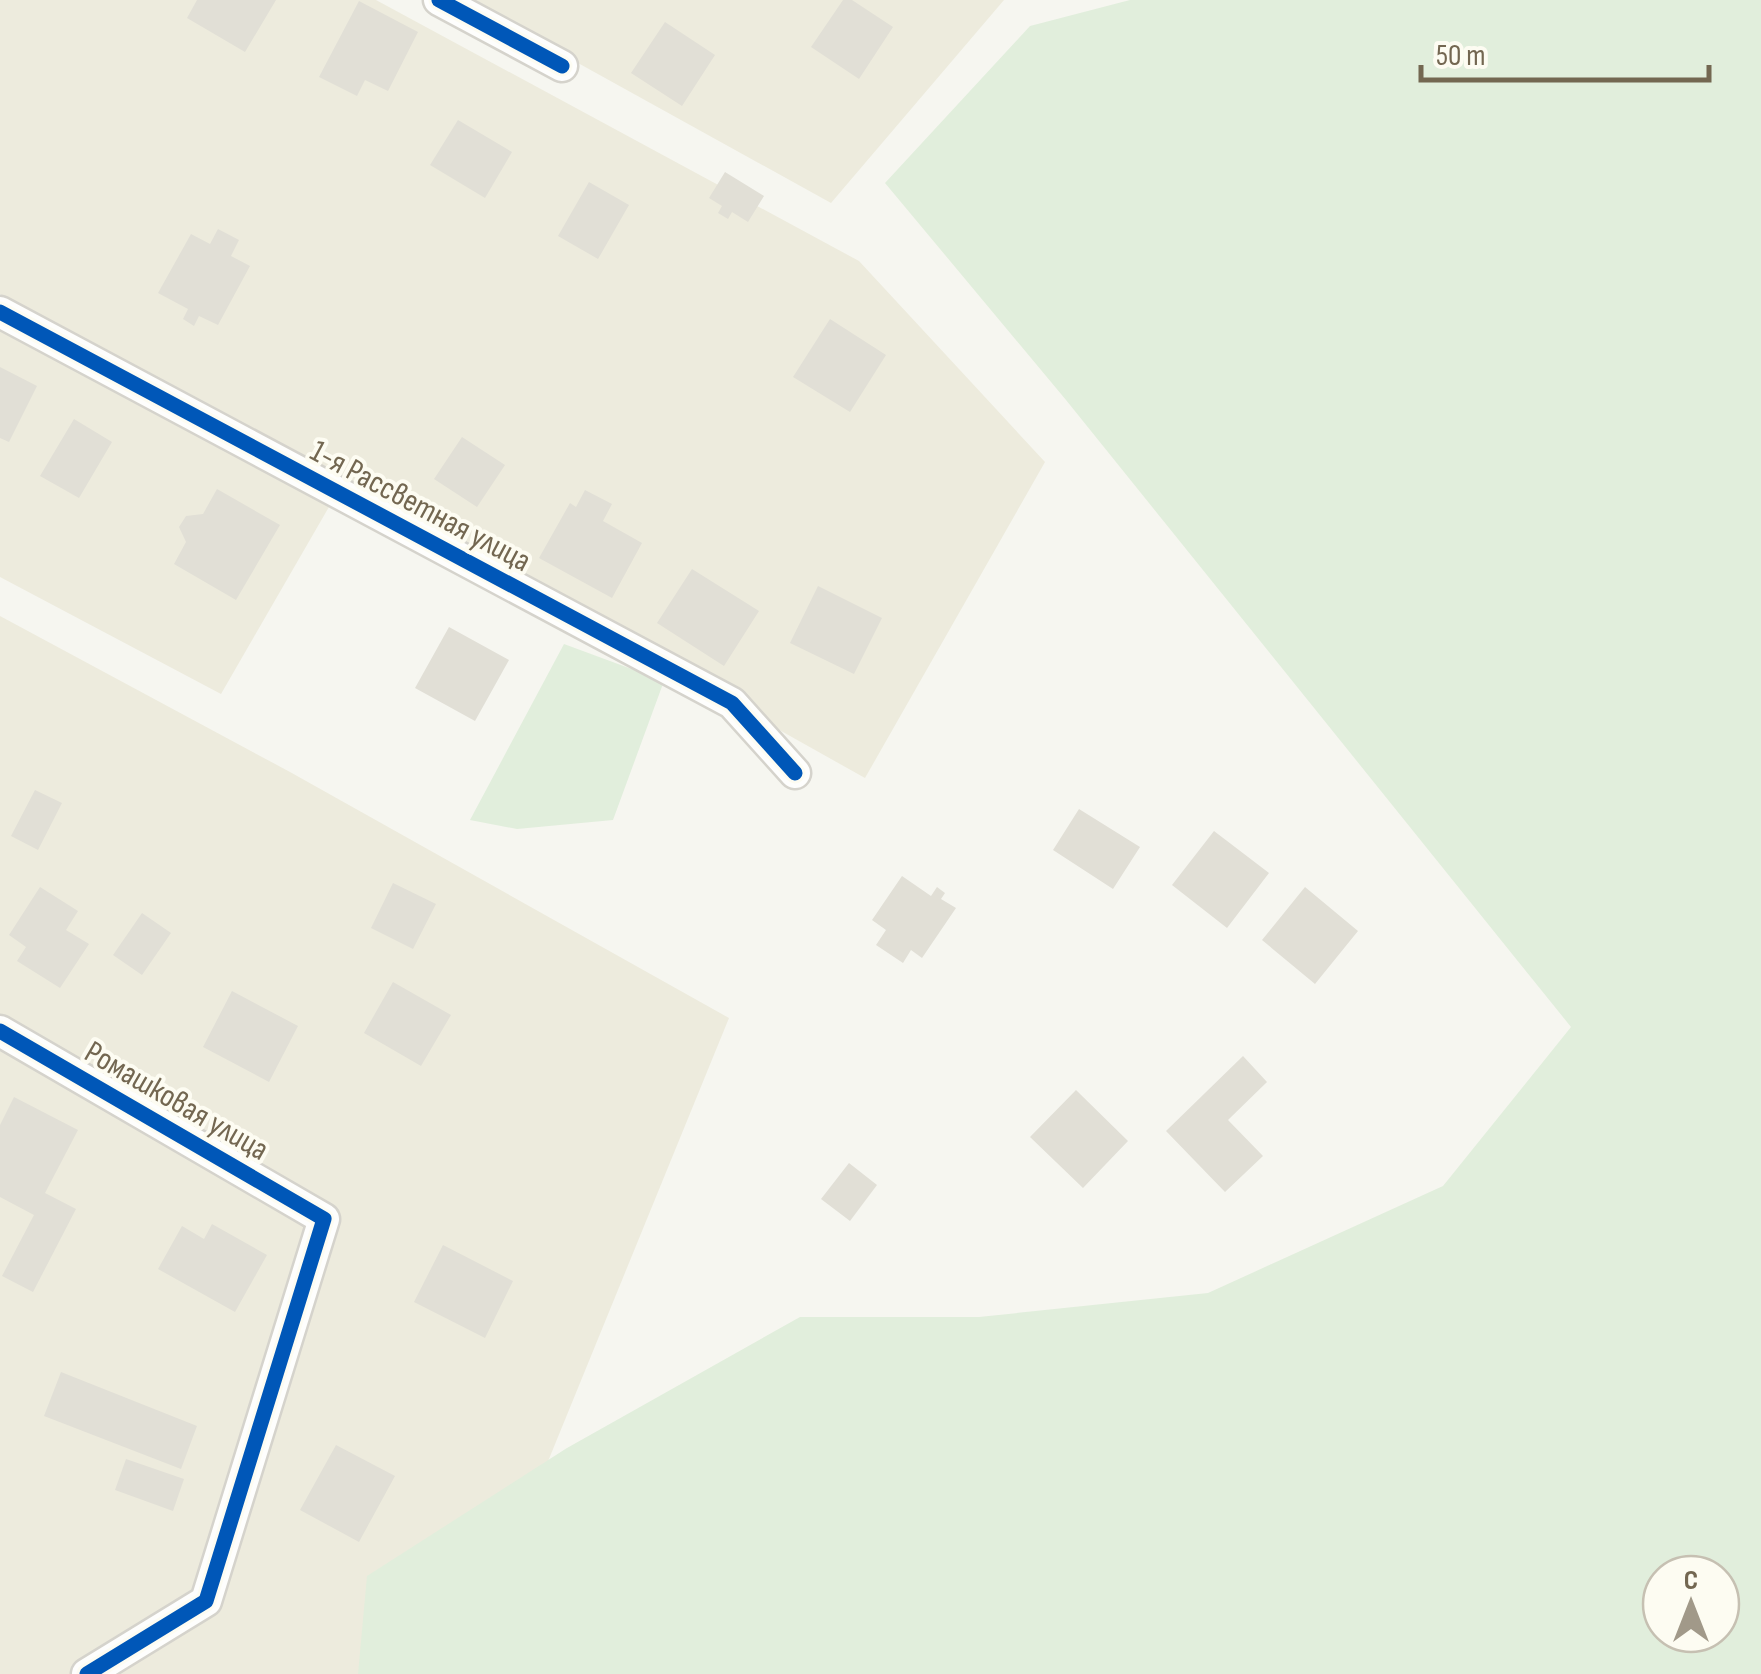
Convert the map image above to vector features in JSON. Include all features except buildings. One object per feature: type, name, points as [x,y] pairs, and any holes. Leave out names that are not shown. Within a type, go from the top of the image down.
[{"type":"street","points":[[439,0],[562,66]]},
{"type":"street","name":"1-я Рассветная улица","points":[[0,312],[732,703],[795,773]]},
{"type":"street","name":"Ромашковая улица","points":[[0,1031],[324,1219],[206,1601],[87,1674]]},
{"type":"shaded area","points":[[0,0],[376,0],[859,261],[1045,462],[865,778],[0,294]]},
{"type":"shaded area","points":[[464,0],[1004,0],[831,203]]},
{"type":"shaded area","points":[[0,328],[337,493],[221,694],[0,577]]},
{"type":"shaded area","points":[[0,616],[290,772],[729,1018],[531,1503],[400,1674],[0,1674]]},
{"type":"green space","points":[[1130,0],[1761,0],[1761,1674],[358,1674],[367,1576],[567,1448],[800,1317],[979,1317],[1208,1293],[1443,1186],[1571,1027],[1066,400],[885,183],[1030,26]]},
{"type":"green space","points":[[564,644],[664,681],[613,820],[517,829],[470,820]]},
{"type":"cycle path","points":[[439,0],[562,66]]},
{"type":"cycle path","points":[[0,312],[732,703],[795,773]]},
{"type":"cycle path","points":[[0,1031],[324,1219],[206,1601],[87,1674]]}]
